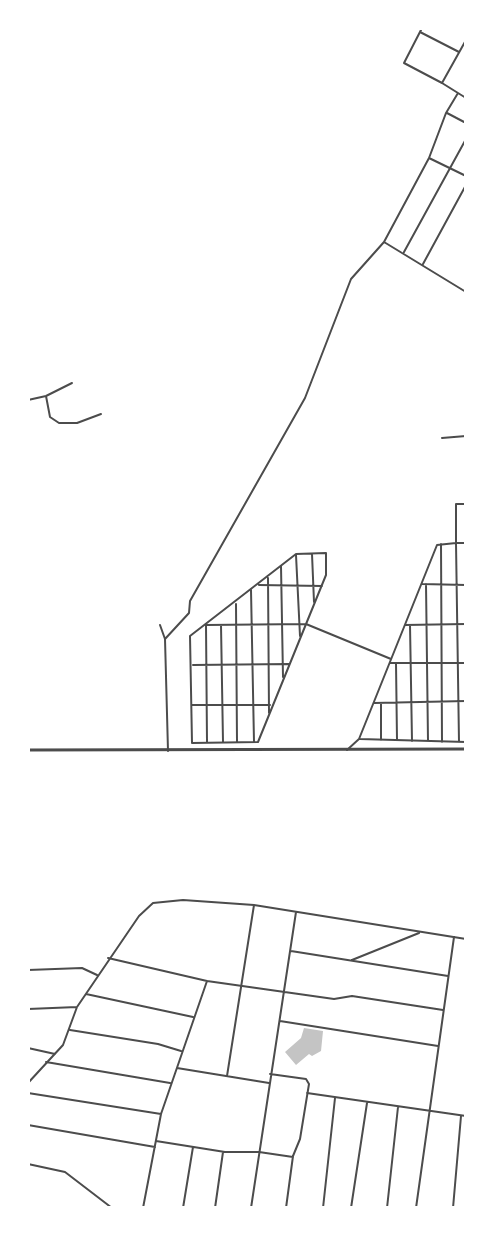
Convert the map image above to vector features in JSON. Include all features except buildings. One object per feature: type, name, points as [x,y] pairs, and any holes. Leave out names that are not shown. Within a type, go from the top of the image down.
[{"type":"street","points":[[459,52],[421,30],[404,63],[465,98]]},
{"type":"street","points":[[442,83],[465,40]]},
{"type":"street","points":[[165,639],[189,613],[190,601],[305,398],[351,279],[384,242],[429,158],[446,113],[458,93]]},
{"type":"street","points":[[446,113],[465,123]]},
{"type":"street","points":[[404,253],[465,139]]},
{"type":"street","points":[[429,158],[465,176]]},
{"type":"street","points":[[423,265],[465,185]]},
{"type":"street","points":[[384,242],[465,291]]},
{"type":"street","points":[[28,400],[46,396],[72,383]]},
{"type":"street","points":[[46,396],[50,417],[59,423],[77,423],[101,414]]},
{"type":"street","points":[[442,438],[465,436]]},
{"type":"street","points":[[459,742],[456,504],[465,504]]},
{"type":"street","points":[[347,750],[359,739],[424,584],[437,545],[465,543]]},
{"type":"street","points":[[441,544],[442,742]]},
{"type":"street","points":[[268,578],[271,705],[269,719],[258,742],[192,743],[190,636],[268,578],[296,554],[326,553],[326,575],[271,705]]},
{"type":"street","points":[[296,554],[300,639]]},
{"type":"street","points":[[312,554],[314,605]]},
{"type":"street","points":[[281,566],[283,680]]},
{"type":"street","points":[[424,584],[465,585]]},
{"type":"street","points":[[424,584],[427,624],[428,741]]},
{"type":"street","points":[[257,585],[322,586]]},
{"type":"street","points":[[251,590],[254,742]]},
{"type":"street","points":[[236,602],[237,742]]},
{"type":"street","points":[[206,625],[306,624],[396,663],[465,663]]},
{"type":"street","points":[[405,625],[465,624]]},
{"type":"street","points":[[160,625],[165,639],[168,751]]},
{"type":"street","points":[[206,625],[207,742]]},
{"type":"street","points":[[221,625],[223,742]]},
{"type":"street","points":[[410,625],[412,741]]},
{"type":"street","points":[[396,663],[397,740]]},
{"type":"street","points":[[192,665],[289,664]]},
{"type":"street","points":[[374,703],[465,701]]},
{"type":"street","points":[[381,703],[381,740]]},
{"type":"street","points":[[192,705],[271,705]]},
{"type":"street","points":[[359,739],[465,742]]},
{"type":"street","points":[[28,750],[465,749]]},
{"type":"street","points":[[28,1083],[63,1045],[77,1007],[97,975],[139,916],[153,903],[183,900],[254,905],[465,939]]},
{"type":"street","points":[[227,1077],[254,905]]},
{"type":"street","points":[[251,1208],[296,912]]},
{"type":"street","points":[[350,960],[421,932]]},
{"type":"street","points":[[416,1208],[454,937]]},
{"type":"street","points":[[291,951],[448,976]]},
{"type":"street","points":[[108,958],[207,981],[334,999],[352,996],[443,1010]]},
{"type":"street","points":[[28,970],[82,968],[97,975]]},
{"type":"street","points":[[143,1208],[161,1114],[181,1050],[207,981]]},
{"type":"street","points":[[86,994],[193,1017]]},
{"type":"street","points":[[28,1009],[77,1007]]},
{"type":"street","points":[[280,1021],[438,1046]]},
{"type":"street","points":[[70,1030],[158,1044],[181,1050]]},
{"type":"street","points":[[28,1048],[55,1054]]},
{"type":"street","points":[[46,1062],[170,1083]]},
{"type":"street","points":[[175,1068],[269,1083]]},
{"type":"street","points":[[270,1074],[306,1079],[309,1084],[300,1139],[293,1157],[286,1208]]},
{"type":"street","points":[[28,1093],[161,1114]]},
{"type":"street","points":[[307,1093],[463,1116],[453,1208]]},
{"type":"street","points":[[323,1208],[335,1098]]},
{"type":"street","points":[[351,1208],[367,1103]]},
{"type":"street","points":[[387,1208],[398,1107]]},
{"type":"street","points":[[28,1125],[154,1147]]},
{"type":"street","points":[[156,1141],[223,1152],[259,1152],[293,1157]]},
{"type":"street","points":[[183,1208],[193,1147]]},
{"type":"street","points":[[215,1208],[223,1152]]},
{"type":"street","points":[[28,1164],[65,1172],[112,1208]]}]
